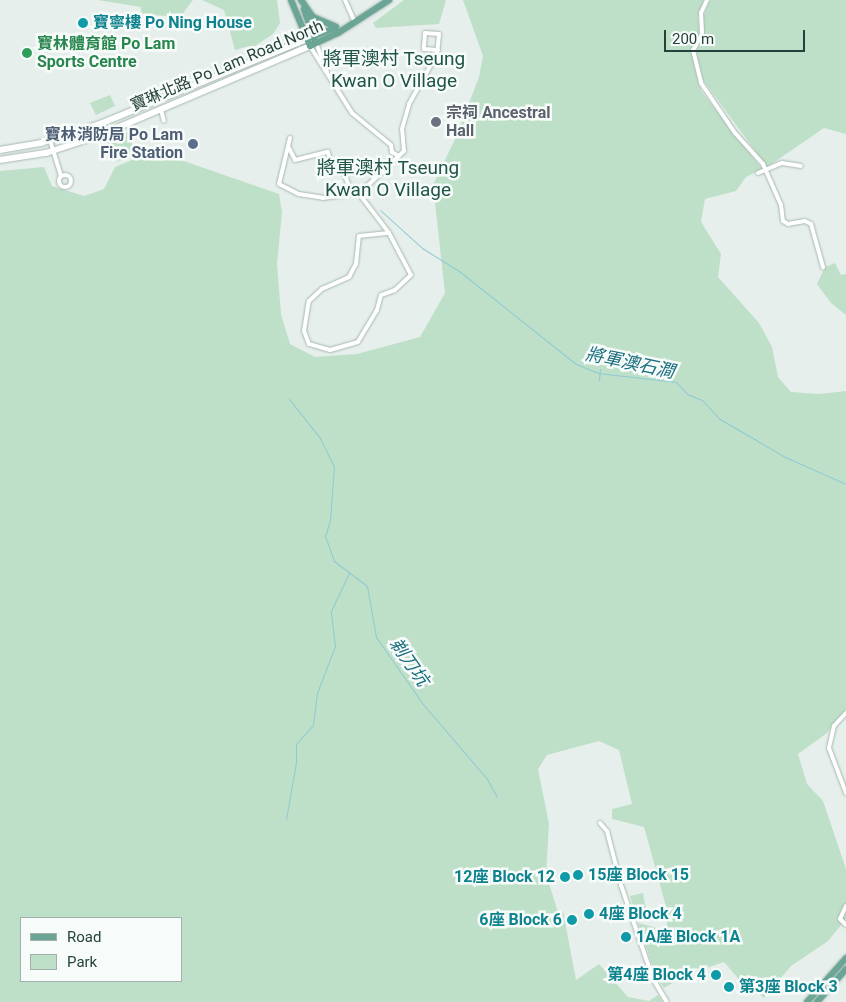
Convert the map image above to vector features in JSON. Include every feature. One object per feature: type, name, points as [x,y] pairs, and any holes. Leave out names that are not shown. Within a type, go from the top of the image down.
[{"type":"main road","points":[[291,0],[312,41]]},
{"type":"main road","points":[[301,0],[312,41]]},
{"type":"main road","points":[[301,0],[313,17],[336,27]]},
{"type":"main road","name":"寶琳北路 Po Lam Road North","points":[[0,150],[50,140],[119,117],[348,26],[389,0]]},
{"type":"main road","name":"寶琳北路 Po Lam Road North","points":[[0,160],[52,152],[161,110],[312,41],[336,27],[348,26]]},
{"type":"main road","points":[[807,1002],[846,958]]},
{"type":"main road","points":[[817,1002],[846,969]]},
{"type":"street","points":[[345,0],[355,22]]},
{"type":"street","points":[[707,0],[701,13],[702,34],[693,50],[701,83],[735,133],[766,169],[770,187],[780,205],[783,221],[790,224],[811,224],[823,267]]},
{"type":"street","points":[[290,138],[279,184],[300,194],[316,198],[352,193],[376,180],[397,155],[404,151],[401,142],[409,104],[434,66],[438,50],[439,34],[425,33],[424,49],[438,50]]},
{"type":"street","points":[[312,41],[329,78],[352,112],[391,145],[392,152],[397,155]]},
{"type":"street","points":[[161,110],[164,121]]},
{"type":"street","points":[[50,140],[52,152],[61,176]]},
{"type":"street","points":[[391,145],[401,142]]},
{"type":"street","points":[[289,148],[295,160],[328,152],[332,168],[342,169],[352,193]]},
{"type":"street","points":[[758,173],[792,162],[801,166]]},
{"type":"street","points":[[357,191],[389,233],[410,272],[409,278],[395,290],[381,295],[377,310],[358,342],[330,350],[311,346],[304,334],[309,301],[322,289],[349,277],[356,264],[359,236],[389,233]]},
{"type":"street","points":[[846,713],[834,726],[829,748],[846,793]]},
{"type":"street","points":[[600,823],[607,831],[653,979],[667,1002]]},
{"type":"street","points":[[846,906],[840,919],[846,925]]},
{"type":"green space","points":[[98,0],[193,0],[180,17],[141,14],[141,7]]},
{"type":"green space","points":[[202,0],[277,0],[280,23],[273,34],[250,49],[249,46],[235,50],[224,10]]},
{"type":"green space","points":[[404,0],[446,0],[439,24],[376,28],[373,23]]},
{"type":"green space","points":[[463,0],[704,0],[698,18],[700,37],[691,50],[698,82],[702,92],[762,169],[746,177],[736,191],[705,199],[701,222],[721,254],[718,277],[759,323],[772,347],[778,377],[791,392],[819,394],[846,391],[846,709],[827,733],[798,754],[807,784],[823,801],[846,869],[846,919],[828,941],[791,966],[764,998],[747,983],[744,985],[724,962],[686,975],[664,988],[656,976],[638,923],[658,928],[667,926],[667,910],[644,827],[612,819],[612,809],[632,804],[619,750],[599,741],[547,755],[538,769],[549,824],[546,874],[558,912],[563,911],[576,980],[599,964],[628,997],[649,1001],[658,995],[663,1002],[0,1002],[0,171],[44,167],[52,186],[84,196],[104,189],[115,167],[142,156],[175,158],[279,194],[282,212],[277,264],[281,314],[290,344],[315,357],[357,354],[420,337],[445,293],[433,185],[456,137],[479,77],[483,56]]},
{"type":"green space","points":[[710,0],[846,0],[846,134],[824,128],[767,167],[703,80],[696,51],[704,39],[703,18]]},
{"type":"green space","points":[[110,95],[115,106],[96,115],[90,103]]},
{"type":"green space","points":[[128,131],[135,154],[117,162],[104,141]]},
{"type":"green space","points":[[835,263],[841,275],[846,274],[846,315],[831,303],[817,284],[825,267]]},
{"type":"green space","points":[[643,893],[647,915],[637,917],[630,896]]},
{"type":"waterway","name":"將軍澳石澗","points":[[380,210],[422,248],[459,271],[576,364],[598,373],[676,382],[687,394],[702,400],[720,419],[785,457],[846,484]]},
{"type":"waterway","name":"將軍澳石澗","points":[[599,380],[600,369]]},
{"type":"waterway","name":"剃刀坑","points":[[289,399],[320,438],[334,467],[330,520],[325,536],[334,561],[367,586],[376,637],[423,704],[487,779],[497,797]]},
{"type":"waterway","points":[[286,819],[296,762],[296,744],[313,725],[317,693],[335,646],[331,611],[349,573]]},
{"type":"place","name":"寶寧樓 Po Ning House","points":[[83,23]]},
{"type":"place","name":"寶林體育館 Po Lam Sports Centre","points":[[27,53]]},
{"type":"place","name":"宗祠 Ancestral Hall","points":[[436,122]]},
{"type":"place","name":"寶林消防局 Po Lam Fire Station","points":[[193,144]]},
{"type":"place","name":"15座 Block 15","points":[[578,875]]},
{"type":"place","name":"12座 Block 12","points":[[565,877]]},
{"type":"place","name":"4座 Block 4","points":[[589,914]]},
{"type":"place","name":"6座 Block 6","points":[[572,920]]},
{"type":"place","name":"1A座 Block 1A","points":[[626,937]]},
{"type":"place","name":"第4座 Block 4","points":[[716,975]]},
{"type":"place","name":"第3座 Block 3","points":[[729,987]]},
{"type":"district","name":"將軍澳村 Tseung Kwan O Village","points":[[394,70]]},
{"type":"district","name":"將軍澳村 Tseung Kwan O Village","points":[[388,179]]}]
